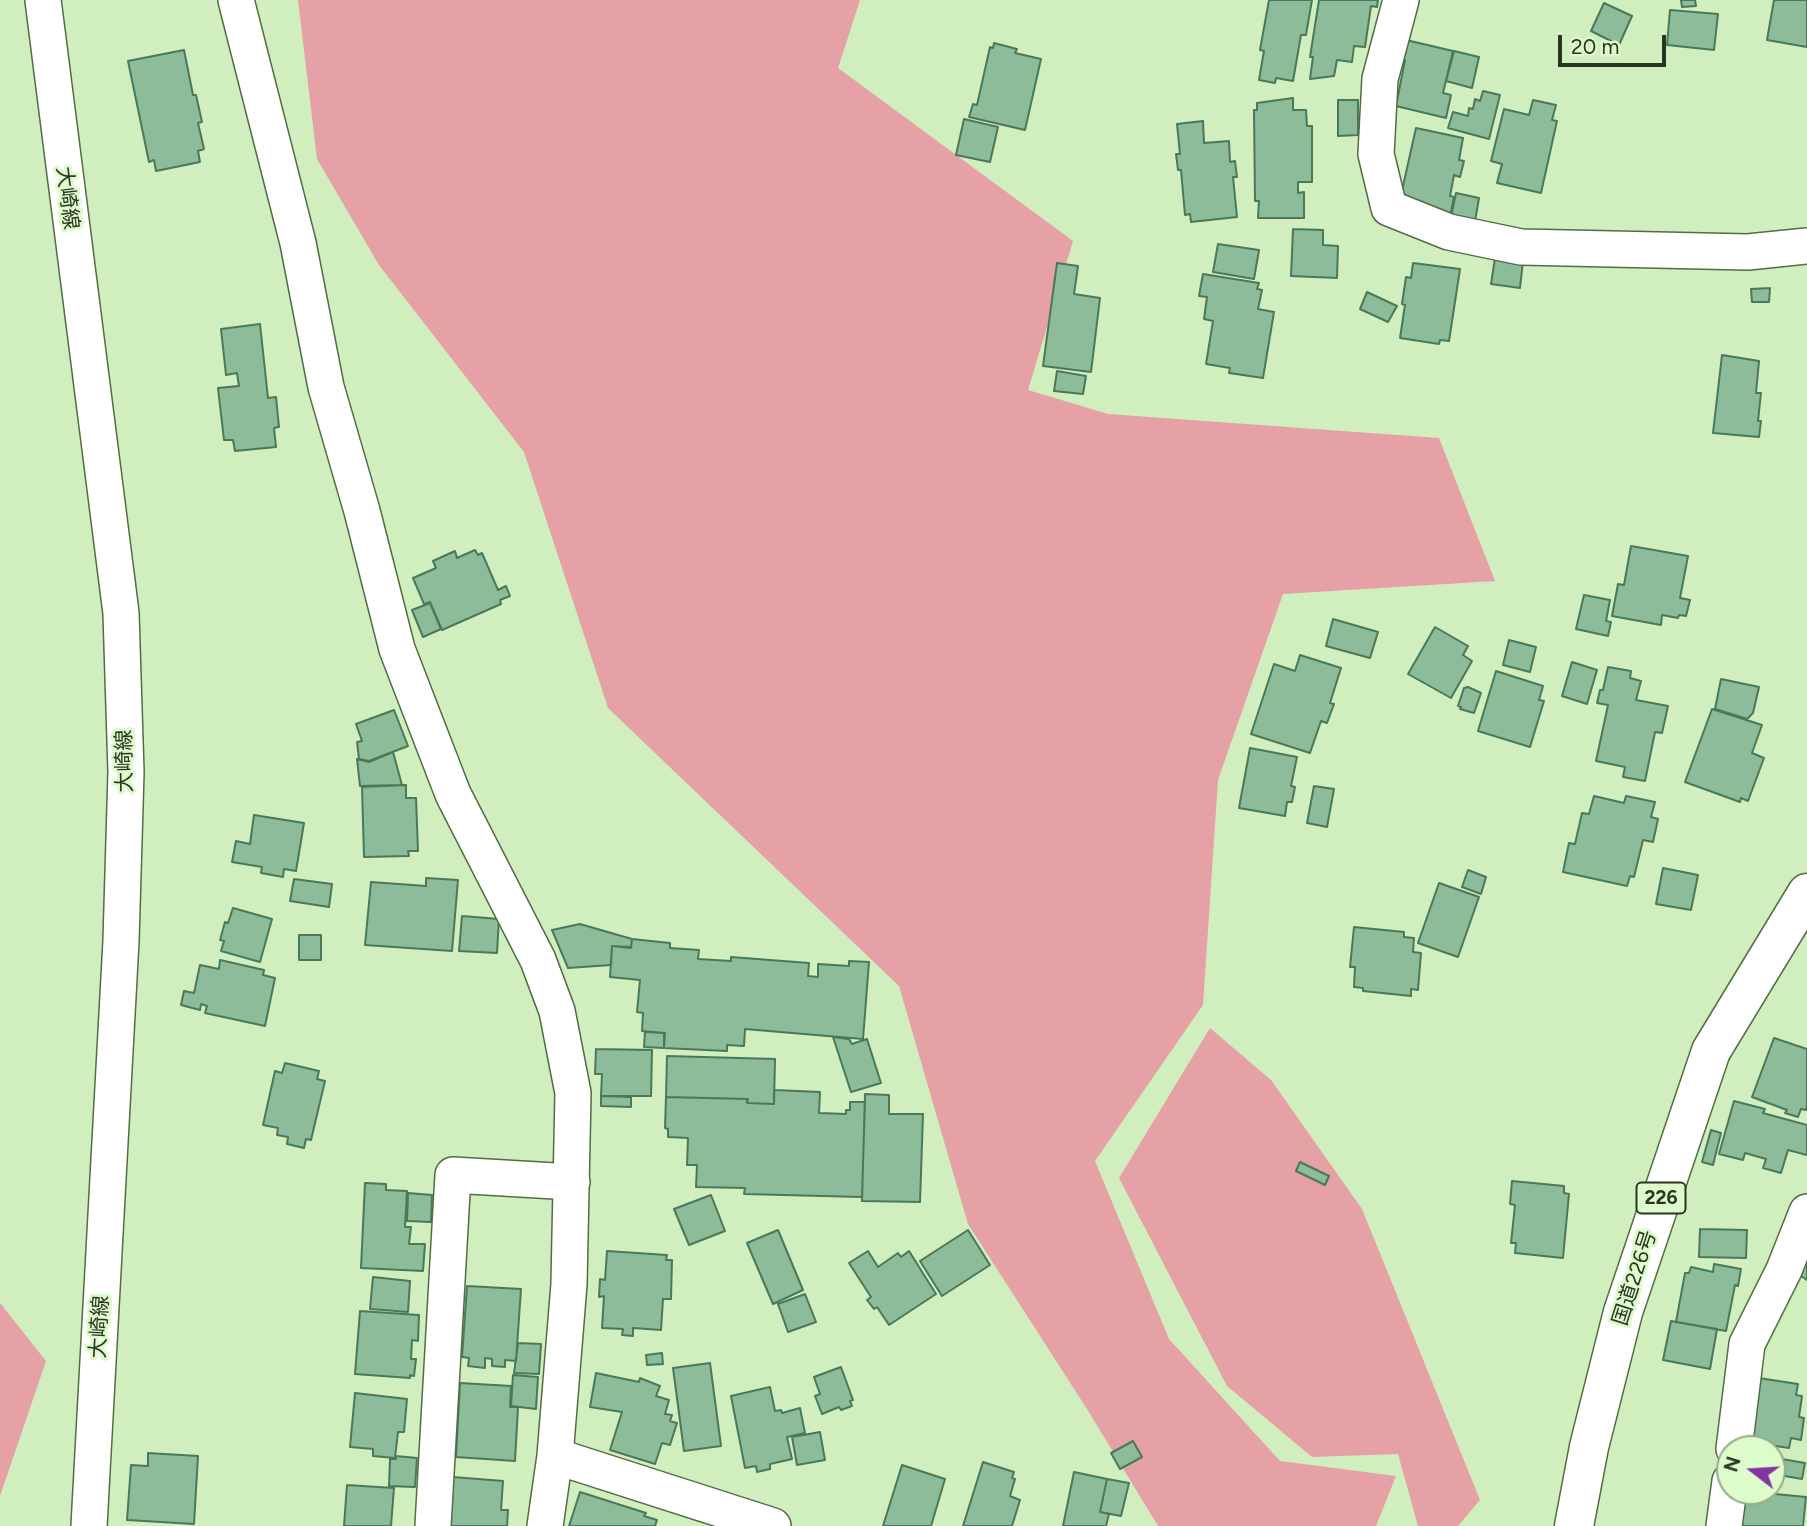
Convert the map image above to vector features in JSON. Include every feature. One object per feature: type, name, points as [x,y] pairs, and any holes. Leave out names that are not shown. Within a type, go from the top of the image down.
[{"type":"highway","name":"国道226号","points":[[1574,1526],[1589,1447],[1623,1312],[1707,1063],[1807,893]]},
{"type":"street","name":"大崎線","points":[[43,0],[121,613],[125,759],[121,941],[89,1526]]},
{"type":"street","points":[[236,0],[298,243],[326,387],[362,511],[397,649],[453,794],[538,960],[558,1011],[573,1093],[572,1182],[569,1284],[555,1456],[545,1526]]},
{"type":"street","points":[[1401,0],[1380,79],[1376,154],[1390,208],[1449,232],[1521,247],[1748,252],[1807,246]]},
{"type":"street","points":[[433,1526],[453,1175],[572,1182]]},
{"type":"street","points":[[1736,1435],[1747,1344],[1784,1270],[1807,1212]]},
{"type":"street","points":[[555,1456],[773,1526]]},
{"type":"street","points":[[1724,1526],[1727,1505]]},
{"type":"shaded area","points":[[298,0],[860,0],[838,68],[1073,241],[1028,390],[1108,414],[1439,438],[1495,581],[1283,594],[1218,780],[1203,1005],[1095,1161],[1169,1339],[1280,1461],[1396,1476],[1376,1526],[1158,1526],[1087,1409],[968,1224],[899,986],[608,708],[524,452],[379,265],[317,159]]},
{"type":"shaded area","points":[[1210,1028],[1271,1080],[1362,1209],[1480,1500],[1458,1526],[1418,1526],[1398,1454],[1312,1457],[1227,1386],[1119,1178]]},
{"type":"shaded area","points":[[0,1303],[46,1361],[0,1496]]},
{"type":"building","points":[[1269,0],[1312,0],[1306,35],[1301,35],[1293,81],[1276,78],[1275,83],[1259,80],[1264,51],[1260,50]]},
{"type":"building","points":[[1319,0],[1378,0],[1377,7],[1371,6],[1365,47],[1354,46],[1352,62],[1337,60],[1334,76],[1310,79],[1313,57],[1310,57]]},
{"type":"building","points":[[1681,0],[1695,0],[1696,6],[1682,7]]},
{"type":"building","points":[[1774,0],[1807,0],[1807,47],[1767,40]]},
{"type":"building","points":[[1604,3],[1632,16],[1619,45],[1591,31]]},
{"type":"building","points":[[1670,10],[1718,14],[1714,50],[1667,45]]},
{"type":"building","points":[[1402,39],[1453,51],[1443,93],[1451,95],[1446,118],[1396,106],[1405,60],[1398,58]]},
{"type":"building","points":[[994,43],[1017,49],[1015,53],[1041,59],[1025,130],[969,117],[973,104],[977,105],[990,47],[993,48]]},
{"type":"building","points":[[184,50],[193,95],[196,95],[202,122],[198,123],[204,149],[198,151],[200,162],[156,171],[154,160],[149,162],[128,61]]},
{"type":"building","points":[[1454,51],[1479,57],[1472,88],[1446,81]]},
{"type":"building","points":[[1483,91],[1500,95],[1489,139],[1448,128],[1453,112],[1468,116],[1469,108],[1473,109],[1475,99],[1480,101]]},
{"type":"building","points":[[1293,98],[1293,110],[1306,110],[1307,126],[1312,126],[1312,182],[1298,182],[1298,193],[1304,192],[1304,218],[1258,218],[1259,201],[1255,201],[1254,110],[1257,110],[1257,103]]},
{"type":"building","points":[[1338,100],[1358,100],[1358,135],[1338,136]]},
{"type":"building","points":[[1533,100],[1556,105],[1552,120],[1557,121],[1541,193],[1497,183],[1502,164],[1491,161],[1504,109],[1529,115]]},
{"type":"building","points":[[964,119],[998,127],[990,162],[956,155]]},
{"type":"building","points":[[1203,121],[1204,143],[1229,141],[1230,162],[1235,161],[1237,177],[1233,177],[1237,217],[1191,222],[1190,214],[1185,215],[1181,170],[1178,170],[1176,154],[1180,154],[1177,124]]},
{"type":"building","points":[[1416,128],[1463,138],[1459,160],[1464,161],[1460,177],[1454,175],[1450,217],[1403,206],[1406,195],[1401,195]]},
{"type":"building","points":[[1456,193],[1479,198],[1474,227],[1450,222]]},
{"type":"building","points":[[1293,229],[1323,230],[1323,245],[1338,246],[1337,278],[1291,276]]},
{"type":"building","points":[[1218,244],[1259,250],[1254,279],[1213,272]]},
{"type":"building","points":[[1495,258],[1523,261],[1520,288],[1491,284]]},
{"type":"building","points":[[1057,263],[1078,266],[1074,294],[1100,298],[1091,372],[1043,366]]},
{"type":"building","points":[[1413,263],[1460,269],[1449,341],[1440,340],[1439,344],[1400,338],[1406,277],[1411,278]]},
{"type":"building","points":[[1203,274],[1259,283],[1257,289],[1262,290],[1258,309],[1274,312],[1263,378],[1229,373],[1230,368],[1206,364],[1213,321],[1204,319],[1207,297],[1199,296]]},
{"type":"building","points":[[1770,288],[1769,302],[1752,302],[1751,289]]},
{"type":"building","points":[[1367,292],[1397,306],[1388,322],[1360,309]]},
{"type":"building","points":[[260,324],[268,398],[276,397],[279,427],[274,428],[276,447],[235,451],[233,440],[224,440],[218,388],[239,386],[237,373],[226,375],[221,329]]},
{"type":"building","points":[[1722,355],[1759,361],[1756,393],[1761,393],[1759,437],[1713,433]]},
{"type":"building","points":[[1057,371],[1086,376],[1083,394],[1054,391]]},
{"type":"building","points":[[1631,546],[1688,556],[1680,598],[1690,600],[1686,616],[1679,615],[1678,618],[1662,615],[1661,625],[1612,616],[1618,584],[1624,585]]},
{"type":"building","points":[[475,550],[478,555],[482,553],[498,590],[506,586],[510,596],[500,600],[501,604],[442,630],[430,602],[424,604],[413,578],[436,568],[433,561],[455,551],[457,558]]},
{"type":"building","points":[[1584,595],[1610,600],[1606,621],[1611,622],[1608,636],[1576,629]]},
{"type":"building","points":[[430,603],[441,629],[423,637],[412,610]]},
{"type":"building","points":[[1333,619],[1378,632],[1370,658],[1326,646]]},
{"type":"building","points":[[1435,627],[1468,646],[1463,655],[1472,661],[1451,698],[1408,674]]},
{"type":"building","points":[[1509,640],[1536,647],[1530,672],[1503,665]]},
{"type":"building","points":[[1300,655],[1341,668],[1330,703],[1334,704],[1327,723],[1321,721],[1310,753],[1251,734],[1274,664],[1295,671]]},
{"type":"building","points":[[1572,662],[1597,670],[1587,704],[1562,696]]},
{"type":"building","points":[[1608,667],[1631,671],[1630,678],[1641,681],[1636,700],[1668,706],[1662,733],[1655,732],[1645,781],[1623,777],[1625,767],[1596,761],[1608,705],[1597,703]]},
{"type":"building","points":[[1496,671],[1543,686],[1539,700],[1544,701],[1530,747],[1478,731]]},
{"type":"building","points":[[1721,679],[1759,687],[1753,713],[1747,719],[1715,709]]},
{"type":"building","points":[[1464,688],[1481,693],[1474,713],[1458,706]]},
{"type":"building","points":[[1712,709],[1762,725],[1752,753],[1764,758],[1748,801],[1741,798],[1740,802],[1685,782]]},
{"type":"building","points":[[394,710],[408,746],[369,761],[359,759],[357,742],[362,741],[356,724]]},
{"type":"building","points":[[1250,748],[1297,757],[1291,786],[1295,787],[1292,802],[1287,802],[1285,816],[1239,808]]},
{"type":"building","points":[[393,752],[402,785],[360,786],[357,759],[369,762]]},
{"type":"building","points":[[406,785],[406,798],[416,798],[418,851],[408,851],[409,856],[364,857],[362,787]]},
{"type":"building","points":[[1314,786],[1334,789],[1327,827],[1307,823]]},
{"type":"building","points":[[1594,796],[1624,803],[1626,796],[1655,802],[1651,817],[1658,819],[1653,842],[1643,840],[1634,877],[1630,876],[1627,886],[1563,872],[1569,843],[1575,844],[1582,813],[1589,814]]},
{"type":"building","points":[[254,815],[304,823],[296,871],[284,869],[283,877],[261,873],[262,867],[232,862],[236,841],[250,844]]},
{"type":"building","points":[[1663,868],[1698,875],[1691,910],[1656,904]]},
{"type":"building","points":[[1468,870],[1486,877],[1481,894],[1462,887]]},
{"type":"building","points":[[426,878],[458,880],[452,951],[365,945],[371,882],[426,886]]},
{"type":"building","points":[[294,879],[332,884],[329,907],[290,901]]},
{"type":"building","points":[[1439,883],[1479,897],[1458,957],[1418,943]]},
{"type":"building","points":[[233,908],[272,919],[260,962],[221,951],[224,941],[220,940],[225,922],[228,923]]},
{"type":"building","points":[[462,916],[499,919],[497,953],[459,951]]},
{"type":"building","points":[[580,924],[632,939],[631,947],[612,946],[611,965],[568,968],[552,930]]},
{"type":"building","points":[[1354,927],[1404,932],[1404,937],[1414,938],[1413,952],[1421,953],[1418,990],[1411,989],[1411,996],[1363,991],[1363,988],[1354,987],[1355,967],[1350,967]]},
{"type":"building","points":[[299,935],[321,935],[321,960],[299,960]]},
{"type":"building","points":[[632,939],[670,943],[670,948],[699,950],[698,959],[731,961],[731,957],[809,963],[808,976],[818,977],[818,964],[849,966],[849,961],[869,962],[863,1039],[745,1029],[744,1046],[727,1045],[727,1051],[664,1048],[665,1033],[642,1031],[643,1013],[637,1012],[640,980],[610,977],[612,946],[631,948]]},
{"type":"building","points":[[220,960],[264,970],[263,975],[275,978],[265,1026],[205,1013],[207,1006],[201,1004],[200,1010],[181,1005],[184,991],[194,993],[200,965],[219,969]]},
{"type":"building","points":[[645,1032],[664,1033],[664,1048],[644,1047]]},
{"type":"building","points":[[833,1037],[849,1039],[852,1044],[867,1039],[881,1083],[851,1092]]},
{"type":"building","points":[[1774,1038],[1807,1049],[1807,1106],[1806,1110],[1801,1109],[1798,1117],[1752,1097]]},
{"type":"building","points":[[596,1049],[652,1050],[651,1096],[601,1096],[602,1074],[595,1074]]},
{"type":"building","points":[[667,1056],[775,1059],[774,1104],[747,1103],[748,1099],[666,1097]]},
{"type":"building","points":[[285,1063],[319,1071],[317,1079],[325,1081],[311,1140],[306,1139],[304,1148],[287,1144],[288,1137],[277,1135],[278,1128],[263,1125],[275,1071],[282,1073]]},
{"type":"building","points":[[774,1090],[820,1092],[819,1113],[846,1114],[846,1110],[850,1110],[850,1102],[865,1102],[862,1197],[744,1194],[745,1188],[696,1187],[697,1165],[687,1165],[688,1138],[668,1137],[668,1129],[665,1128],[666,1097],[747,1099],[747,1103],[774,1104]]},
{"type":"building","points":[[865,1094],[889,1095],[889,1114],[923,1114],[920,1202],[862,1201]]},
{"type":"building","points":[[601,1096],[631,1097],[631,1107],[601,1106]]},
{"type":"building","points":[[1734,1101],[1765,1109],[1763,1113],[1807,1125],[1807,1155],[1788,1150],[1781,1173],[1763,1168],[1766,1159],[1745,1153],[1743,1160],[1719,1154]]},
{"type":"building","points":[[1711,1130],[1721,1133],[1713,1165],[1702,1162]]},
{"type":"building","points":[[1300,1162],[1329,1176],[1325,1185],[1296,1171]]},
{"type":"building","points":[[1512,1181],[1564,1186],[1564,1193],[1569,1194],[1563,1258],[1515,1253],[1516,1243],[1511,1243],[1515,1205],[1510,1204]]},
{"type":"building","points":[[365,1183],[386,1184],[386,1190],[407,1191],[405,1227],[411,1227],[409,1244],[425,1244],[423,1271],[361,1268]]},
{"type":"building","points":[[408,1193],[432,1195],[431,1222],[407,1221]]},
{"type":"building","points":[[711,1195],[725,1231],[689,1245],[674,1209]]},
{"type":"building","points":[[1700,1229],[1747,1230],[1746,1258],[1699,1257]]},
{"type":"building","points":[[778,1230],[803,1290],[773,1304],[747,1243]]},
{"type":"building","points":[[968,1230],[990,1265],[942,1296],[920,1261]]},
{"type":"building","points":[[1807,1243],[1807,1280],[1795,1272]]},
{"type":"building","points":[[607,1251],[667,1255],[666,1260],[672,1260],[671,1299],[663,1299],[661,1330],[633,1328],[633,1336],[622,1335],[623,1329],[602,1328],[604,1296],[599,1297],[600,1279],[605,1280]]},
{"type":"building","points":[[868,1251],[878,1267],[898,1253],[901,1257],[909,1251],[936,1294],[889,1325],[877,1307],[874,1309],[867,1300],[871,1297],[849,1263]]},
{"type":"building","points":[[1714,1264],[1741,1269],[1726,1331],[1676,1322],[1685,1273],[1689,1273],[1691,1267],[1713,1272]]},
{"type":"building","points":[[373,1277],[410,1281],[408,1312],[370,1309]]},
{"type":"building","points":[[467,1286],[521,1289],[516,1361],[505,1360],[505,1367],[492,1366],[492,1359],[485,1358],[485,1368],[468,1366],[469,1358],[462,1357]]},
{"type":"building","points":[[805,1294],[816,1322],[788,1332],[778,1304]]},
{"type":"building","points":[[360,1311],[419,1315],[418,1341],[412,1340],[411,1359],[416,1359],[414,1376],[410,1375],[410,1378],[355,1374]]},
{"type":"building","points":[[1671,1321],[1717,1329],[1710,1369],[1663,1360]]},
{"type":"building","points":[[518,1343],[541,1344],[539,1374],[514,1373]]},
{"type":"building","points":[[662,1353],[663,1364],[647,1365],[646,1355]]},
{"type":"building","points":[[710,1363],[721,1446],[684,1451],[673,1368]]},
{"type":"building","points":[[841,1367],[853,1400],[850,1401],[852,1406],[841,1410],[839,1407],[822,1414],[815,1396],[820,1394],[814,1377]]},
{"type":"building","points":[[596,1373],[639,1382],[640,1378],[660,1386],[656,1396],[669,1400],[665,1414],[672,1415],[670,1421],[677,1423],[670,1445],[662,1443],[655,1464],[610,1450],[622,1412],[590,1407]]},
{"type":"building","points":[[513,1375],[538,1377],[536,1409],[511,1406]]},
{"type":"building","points":[[1752,1377],[1798,1384],[1796,1395],[1802,1396],[1799,1417],[1804,1418],[1801,1440],[1791,1438],[1789,1448],[1786,1448],[1786,1435],[1744,1435]]},
{"type":"building","points":[[460,1383],[511,1386],[510,1407],[518,1407],[515,1461],[456,1457]]},
{"type":"building","points":[[770,1387],[775,1411],[781,1410],[782,1413],[800,1408],[805,1433],[787,1437],[792,1459],[770,1464],[770,1469],[757,1472],[756,1466],[745,1468],[731,1396]]},
{"type":"building","points":[[355,1393],[407,1399],[404,1432],[398,1432],[395,1458],[373,1456],[373,1449],[350,1447]]},
{"type":"building","points":[[820,1432],[825,1460],[797,1465],[792,1437]]},
{"type":"building","points":[[1133,1441],[1142,1457],[1120,1469],[1111,1453]]},
{"type":"building","points":[[148,1453],[198,1456],[194,1524],[127,1520],[131,1465],[148,1466]]},
{"type":"building","points":[[396,1456],[417,1458],[415,1487],[389,1486],[390,1459],[396,1459]]},
{"type":"building","points":[[1786,1460],[1805,1463],[1802,1479],[1786,1476]]},
{"type":"building","points":[[983,1462],[1014,1472],[1012,1478],[1015,1479],[1010,1496],[1020,1500],[1012,1526],[963,1526]]},
{"type":"building","points":[[902,1465],[945,1479],[931,1526],[883,1526]]},
{"type":"building","points":[[1074,1472],[1107,1479],[1100,1512],[1109,1514],[1106,1526],[1063,1526]]},
{"type":"building","points":[[453,1477],[503,1481],[501,1510],[508,1510],[507,1526],[450,1526]]},
{"type":"building","points":[[1107,1479],[1129,1483],[1121,1516],[1100,1512]]},
{"type":"building","points":[[347,1485],[394,1488],[391,1526],[344,1526]]},
{"type":"building","points":[[580,1492],[646,1513],[644,1516],[657,1520],[655,1526],[569,1526]]},
{"type":"building","points":[[1786,1495],[1806,1497],[1803,1526],[1741,1526],[1742,1505],[1786,1505]]}]
